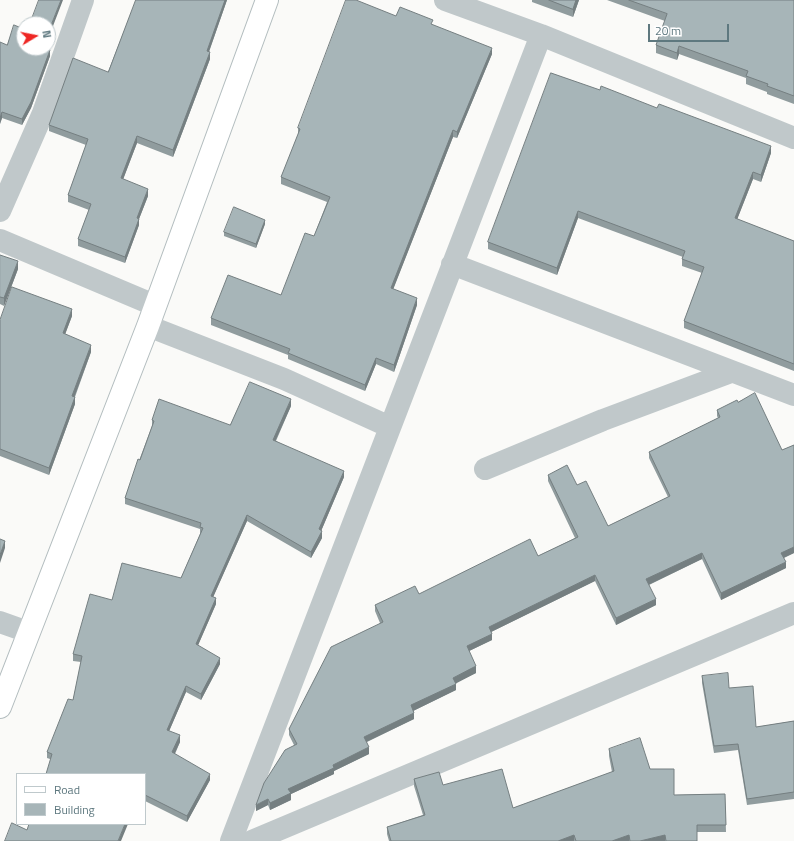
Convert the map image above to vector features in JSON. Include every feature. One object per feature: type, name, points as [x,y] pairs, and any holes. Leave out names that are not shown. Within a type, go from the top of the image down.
[{"type":"main road","points":[[0,707],[148,326],[154,305],[267,0]]},
{"type":"street","points":[[0,211],[44,113],[83,0]]},
{"type":"street","points":[[445,0],[541,35],[794,138]]},
{"type":"street","points":[[232,841],[541,35]]},
{"type":"street","points":[[0,240],[154,305]]},
{"type":"street","points":[[452,264],[794,395]]},
{"type":"street","points":[[148,326],[284,379],[390,427]]},
{"type":"street","points":[[485,469],[603,420],[732,372]]},
{"type":"street","points":[[252,841],[794,613]]},
{"type":"street","points":[[0,622],[28,632]]},
{"type":"building","points":[[39,0],[61,0],[55,16],[33,16]]},
{"type":"building","points":[[136,0],[225,0],[207,51],[210,52],[173,150],[137,136],[121,178],[148,189],[125,257],[78,239],[91,204],[68,195],[88,139],[49,125],[73,58],[108,72]]},
{"type":"building","points":[[346,0],[356,0],[396,16],[400,7],[433,20],[431,24],[492,48],[457,132],[453,130],[391,288],[417,298],[394,365],[376,358],[365,385],[288,353],[290,349],[211,318],[228,275],[281,295],[305,233],[314,236],[330,197],[281,177],[300,129],[298,128]]},
{"type":"building","points":[[549,0],[576,0],[573,9]]},
{"type":"building","points":[[629,0],[794,0],[794,96],[746,76],[748,71],[679,46],[677,53],[656,45],[667,14]]},
{"type":"building","points":[[14,25],[16,26],[16,56],[48,56],[31,102],[22,119],[2,112],[0,118],[0,42],[7,45]]},
{"type":"building","points":[[551,73],[600,90],[601,86],[657,108],[659,104],[771,146],[761,175],[753,172],[735,218],[794,241],[794,364],[684,321],[704,267],[682,259],[685,251],[578,211],[557,268],[488,242]]},
{"type":"building","points":[[234,207],[265,220],[256,244],[224,232]]},
{"type":"building","points":[[0,255],[18,261],[4,298],[0,297]]},
{"type":"building","points":[[12,287],[72,309],[63,333],[91,345],[72,396],[75,397],[49,468],[0,449],[0,320]]},
{"type":"building","points":[[250,382],[291,399],[273,440],[344,471],[319,529],[322,531],[311,552],[247,515],[211,596],[216,598],[196,644],[220,658],[201,694],[186,686],[167,730],[180,735],[172,752],[210,774],[187,816],[146,796],[146,773],[46,773],[52,754],[47,752],[68,699],[73,700],[82,656],[73,654],[90,594],[112,600],[122,563],[181,578],[203,528],[200,527],[201,523],[125,498],[138,459],[140,460],[154,421],[152,420],[159,399],[230,425]]},
{"type":"building","points":[[755,393],[782,450],[794,445],[794,547],[781,553],[786,562],[721,593],[702,553],[646,579],[656,599],[616,618],[595,575],[489,627],[492,634],[467,646],[476,666],[453,678],[456,684],[411,705],[414,713],[364,737],[369,747],[333,765],[334,768],[288,789],[291,793],[270,803],[268,799],[256,805],[264,783],[285,750],[297,744],[289,729],[331,647],[383,622],[375,605],[415,586],[419,594],[530,539],[538,556],[578,537],[548,475],[567,465],[577,485],[586,481],[608,526],[670,496],[649,452],[720,417],[717,410],[737,400],[738,402]]},
{"type":"building","points":[[0,539],[5,541],[0,555]]},
{"type":"building","points":[[728,673],[729,688],[753,686],[756,727],[794,721],[794,792],[747,799],[738,744],[714,746],[702,676]]},
{"type":"building","points":[[640,738],[650,769],[674,769],[674,795],[725,794],[726,825],[697,825],[697,841],[666,841],[665,835],[640,841],[630,841],[629,835],[612,841],[576,841],[574,835],[558,841],[391,841],[387,827],[425,815],[414,779],[439,772],[443,785],[502,769],[513,808],[614,771],[609,749]]},
{"type":"building","points":[[12,823],[27,830],[29,825],[125,825],[118,841],[5,841]]}]
